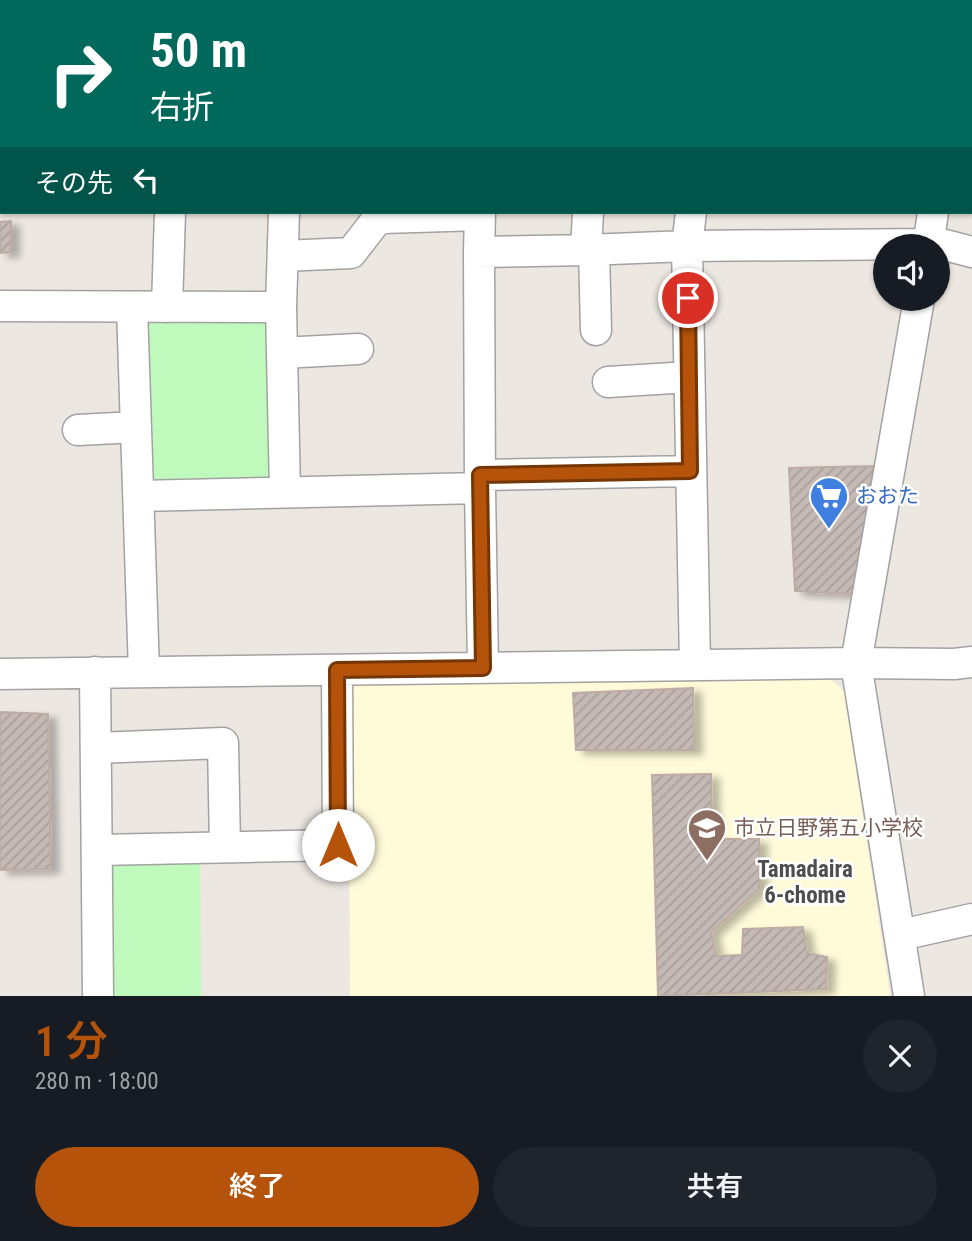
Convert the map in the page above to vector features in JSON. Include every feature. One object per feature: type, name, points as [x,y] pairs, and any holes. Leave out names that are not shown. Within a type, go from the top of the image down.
[{"type":"street","points":[[167,307],[170,214]]},
{"type":"street","points":[[284,214],[281,307],[285,492]]},
{"type":"street","points":[[283,256],[351,253],[375,217],[480,214],[483,668]]},
{"type":"street","points":[[588,214],[596,330]]},
{"type":"street","points":[[691,214],[687,246],[695,665]]},
{"type":"street","points":[[930,234],[933,214]]},
{"type":"street","points":[[479,252],[687,246],[873,245]]},
{"type":"street","points":[[950,246],[972,252]]},
{"type":"street","points":[[0,306],[281,307]]},
{"type":"street","points":[[132,307],[145,672]]},
{"type":"street","points":[[909,996],[856,663],[917,311]]},
{"type":"street","points":[[282,353],[358,349]]},
{"type":"street","points":[[607,382],[689,377]]},
{"type":"street","points":[[78,430],[136,427]]},
{"type":"street","points":[[139,496],[285,492],[690,471]]},
{"type":"street","points":[[0,674],[972,662]]},
{"type":"street","points":[[97,850],[338,845],[337,670]]},
{"type":"street","points":[[95,672],[98,996]]},
{"type":"street","points":[[96,748],[223,743],[225,847]]},
{"type":"street","points":[[901,935],[972,919]]},
{"type":"shaded area","points":[[831,679],[844,691],[890,994],[888,996],[350,996],[348,682]]},
{"type":"green space","points":[[148,316],[269,316],[272,479],[154,479]]},
{"type":"green space","points":[[200,848],[201,996],[98,996],[97,850]]},
{"type":"building","points":[[11,221],[11,252],[0,253],[0,222]]},
{"type":"building","name":"おおた","points":[[873,466],[857,594],[795,591],[789,468]]},
{"type":"building","points":[[693,688],[694,750],[576,750],[573,693]]},
{"type":"building","points":[[0,712],[48,714],[51,869],[0,870]]},
{"type":"building","points":[[711,774],[712,839],[759,839],[759,889],[711,932],[716,956],[742,955],[743,929],[803,927],[807,953],[827,957],[826,989],[658,996],[652,775]]},
{"type":"place","name":"おおた","points":[[829,530]]},
{"type":"place","name":"市立日野第五小学校","points":[[707,862]]},
{"type":"district","name":"Tamadaira 6-chome","points":[[805,882]]},
{"type":"route","points":[[338,845],[337,670],[483,668],[480,475],[690,471],[688,298]]}]
